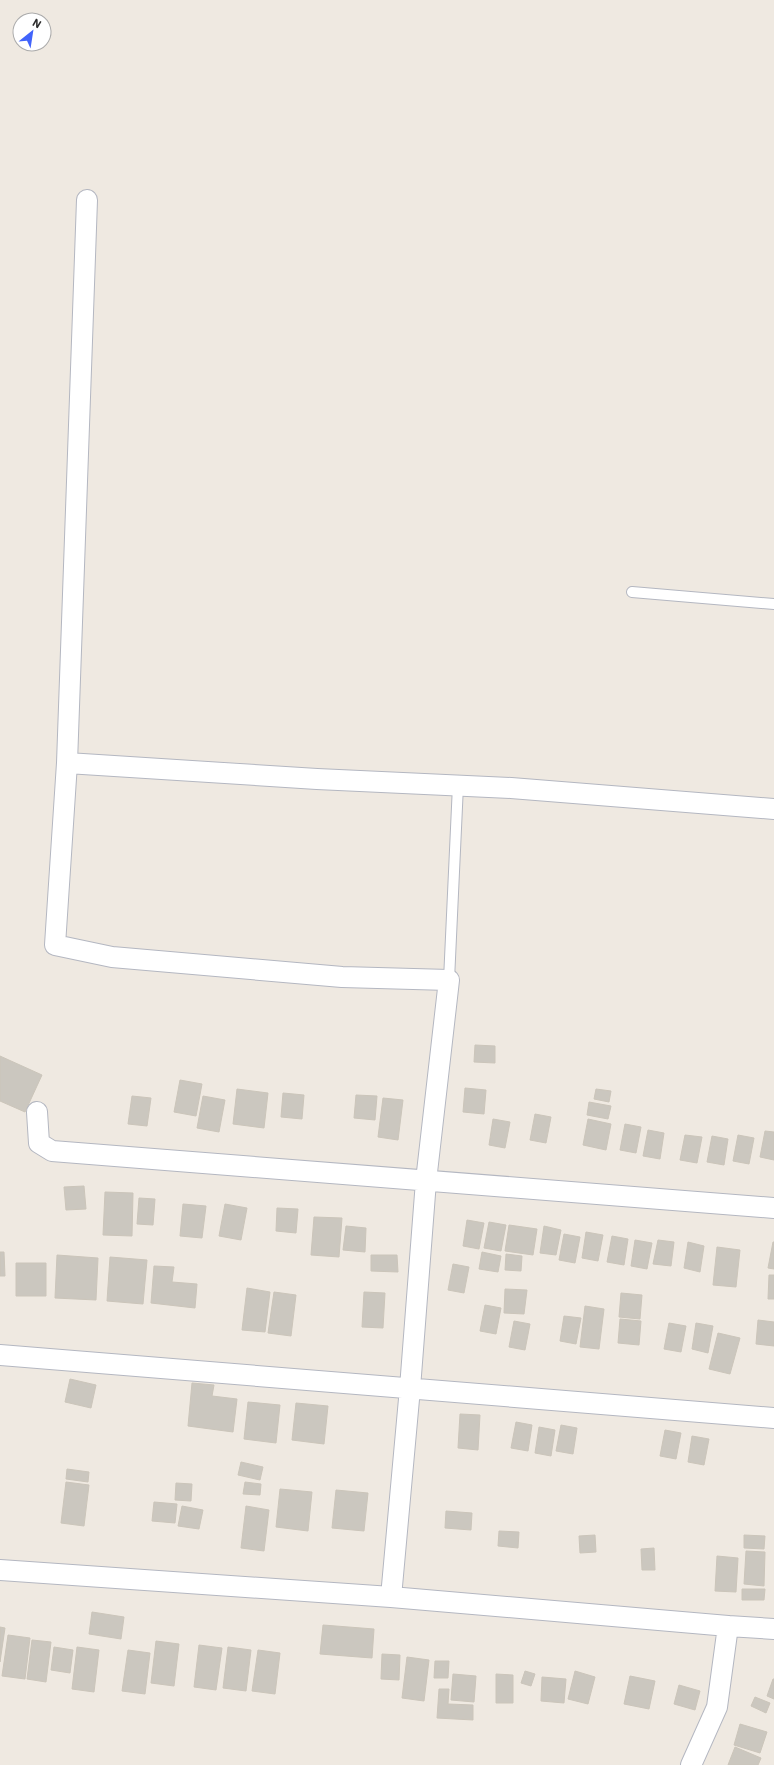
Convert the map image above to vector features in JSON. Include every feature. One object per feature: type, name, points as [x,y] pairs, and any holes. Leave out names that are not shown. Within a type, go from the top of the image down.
[{"type":"street","points":[[87,200],[67,763],[55,945],[112,957],[342,977],[449,980],[426,1181],[410,1388],[391,1597]]},
{"type":"street","points":[[67,763],[511,788],[774,808]]},
{"type":"street","points":[[38,1112],[39,1142],[52,1151],[774,1208]]},
{"type":"street","points":[[0,1355],[774,1418]]},
{"type":"street","points":[[0,1570],[391,1597],[774,1629]]},
{"type":"street","points":[[691,1765],[717,1707],[728,1626]]},
{"type":"lane","points":[[632,592],[774,604]]},
{"type":"lane","points":[[449,980],[458,785]]},
{"type":"building","points":[[475,1045],[495,1046],[495,1063],[474,1062]]},
{"type":"building","points":[[0,1056],[42,1075],[25,1112],[0,1101]]},
{"type":"building","points":[[180,1080],[202,1084],[196,1116],[174,1112]]},
{"type":"building","points":[[465,1088],[486,1090],[484,1114],[463,1112]]},
{"type":"building","points":[[237,1089],[268,1093],[264,1128],[233,1124]]},
{"type":"building","points":[[596,1089],[611,1091],[609,1102],[594,1099]]},
{"type":"building","points":[[283,1093],[304,1095],[302,1119],[281,1117]]},
{"type":"building","points":[[356,1095],[377,1096],[375,1120],[354,1118]]},
{"type":"building","points":[[132,1096],[151,1098],[147,1126],[128,1124]]},
{"type":"building","points":[[203,1096],[225,1100],[219,1132],[197,1128]]},
{"type":"building","points":[[383,1098],[403,1100],[398,1140],[378,1137]]},
{"type":"building","points":[[589,1102],[611,1106],[608,1119],[587,1115]]},
{"type":"building","points":[[535,1114],[551,1117],[546,1143],[530,1140]]},
{"type":"building","points":[[493,1119],[510,1122],[505,1148],[489,1145]]},
{"type":"building","points":[[588,1119],[611,1124],[606,1150],[583,1145]]},
{"type":"building","points":[[625,1124],[641,1127],[636,1153],[620,1150]]},
{"type":"building","points":[[648,1130],[664,1133],[660,1159],[643,1156]]},
{"type":"building","points":[[765,1131],[774,1132],[774,1160],[760,1157]]},
{"type":"building","points":[[685,1135],[702,1137],[697,1163],[680,1160]]},
{"type":"building","points":[[738,1135],[754,1138],[749,1164],[733,1161]]},
{"type":"building","points":[[712,1136],[728,1139],[724,1165],[707,1162]]},
{"type":"building","points":[[84,1186],[86,1209],[66,1210],[64,1187]]},
{"type":"building","points":[[105,1192],[133,1193],[132,1236],[103,1235]]},
{"type":"building","points":[[139,1198],[155,1199],[153,1225],[137,1224]]},
{"type":"building","points":[[183,1204],[206,1206],[202,1238],[180,1236]]},
{"type":"building","points":[[225,1204],[247,1208],[241,1240],[219,1236]]},
{"type":"building","points":[[277,1208],[298,1209],[296,1233],[276,1231]]},
{"type":"building","points":[[314,1217],[342,1218],[339,1257],[311,1255]]},
{"type":"building","points":[[467,1220],[484,1223],[479,1249],[463,1246]]},
{"type":"building","points":[[489,1222],[506,1225],[501,1251],[484,1248]]},
{"type":"building","points":[[509,1225],[537,1229],[533,1255],[505,1251]]},
{"type":"building","points":[[346,1226],[366,1228],[365,1252],[343,1250]]},
{"type":"building","points":[[544,1226],[561,1230],[556,1255],[540,1253]]},
{"type":"building","points":[[586,1232],[603,1235],[598,1261],[582,1258]]},
{"type":"building","points":[[564,1234],[580,1237],[575,1263],[559,1260]]},
{"type":"building","points":[[612,1236],[628,1239],[624,1265],[607,1262]]},
{"type":"building","points":[[635,1240],[652,1243],[647,1269],[631,1266]]},
{"type":"building","points":[[658,1240],[674,1242],[671,1266],[653,1264]]},
{"type":"building","points":[[688,1242],[704,1246],[700,1272],[684,1268]]},
{"type":"building","points":[[774,1242],[774,1269],[768,1268]]},
{"type":"building","points":[[717,1247],[740,1250],[736,1287],[713,1285]]},
{"type":"building","points":[[0,1252],[4,1252],[5,1276],[0,1276]]},
{"type":"building","points":[[482,1252],[501,1256],[498,1272],[479,1269]]},
{"type":"building","points":[[506,1254],[522,1256],[521,1271],[505,1270]]},
{"type":"building","points":[[57,1255],[98,1258],[96,1300],[55,1298]]},
{"type":"building","points":[[371,1255],[397,1255],[398,1272],[371,1271]]},
{"type":"building","points":[[110,1257],[147,1260],[143,1304],[107,1301]]},
{"type":"building","points":[[16,1263],[46,1263],[46,1296],[16,1296]]},
{"type":"building","points":[[453,1264],[469,1267],[464,1293],[448,1290]]},
{"type":"building","points":[[154,1266],[174,1267],[172,1282],[197,1284],[195,1308],[151,1303]]},
{"type":"building","points":[[769,1275],[774,1275],[774,1299],[768,1299]]},
{"type":"building","points":[[247,1288],[270,1292],[265,1332],[242,1330]]},
{"type":"building","points":[[505,1289],[527,1290],[524,1314],[504,1313]]},
{"type":"building","points":[[274,1292],[296,1295],[291,1336],[268,1333]]},
{"type":"building","points":[[364,1292],[385,1293],[383,1328],[362,1327]]},
{"type":"building","points":[[621,1293],[642,1295],[640,1319],[619,1317]]},
{"type":"building","points":[[485,1305],[501,1308],[496,1334],[480,1331]]},
{"type":"building","points":[[585,1306],[604,1309],[599,1349],[580,1347]]},
{"type":"building","points":[[564,1316],[581,1318],[576,1344],[560,1341]]},
{"type":"building","points":[[620,1319],[641,1321],[639,1345],[618,1343]]},
{"type":"building","points":[[758,1320],[774,1322],[774,1346],[756,1344]]},
{"type":"building","points":[[514,1321],[530,1324],[525,1350],[509,1347]]},
{"type":"building","points":[[669,1323],[686,1326],[681,1352],[664,1349]]},
{"type":"building","points":[[696,1323],[713,1326],[708,1353],[692,1349]]},
{"type":"building","points":[[718,1333],[740,1338],[730,1374],[709,1369]]},
{"type":"building","points":[[70,1379],[96,1385],[91,1408],[65,1402]]},
{"type":"building","points":[[192,1383],[214,1385],[212,1396],[237,1399],[233,1432],[188,1426]]},
{"type":"building","points":[[248,1402],[280,1405],[276,1443],[244,1439]]},
{"type":"building","points":[[296,1403],[328,1406],[324,1444],[292,1440]]},
{"type":"building","points":[[460,1414],[480,1415],[478,1450],[458,1448]]},
{"type":"building","points":[[516,1422],[532,1425],[528,1451],[511,1448]]},
{"type":"building","points":[[561,1425],[577,1428],[573,1454],[556,1451]]},
{"type":"building","points":[[539,1427],[555,1430],[551,1456],[535,1453]]},
{"type":"building","points":[[665,1430],[681,1433],[676,1459],[660,1456]]},
{"type":"building","points":[[692,1436],[709,1439],[704,1465],[688,1462]]},
{"type":"building","points":[[241,1462],[263,1467],[260,1480],[238,1475]]},
{"type":"building","points":[[67,1469],[89,1472],[88,1482],[66,1479]]},
{"type":"building","points":[[66,1482],[89,1485],[84,1526],[61,1523]]},
{"type":"building","points":[[245,1482],[261,1484],[260,1495],[243,1494]]},
{"type":"building","points":[[176,1483],[192,1484],[191,1501],[175,1500]]},
{"type":"building","points":[[280,1489],[312,1492],[308,1531],[276,1527]]},
{"type":"building","points":[[336,1490],[368,1493],[364,1531],[332,1528]]},
{"type":"building","points":[[154,1502],[177,1504],[175,1523],[152,1521]]},
{"type":"building","points":[[182,1506],[203,1510],[199,1529],[178,1526]]},
{"type":"building","points":[[246,1506],[269,1510],[264,1551],[241,1548]]},
{"type":"building","points":[[446,1511],[472,1513],[471,1530],[445,1528]]},
{"type":"building","points":[[499,1531],[519,1532],[518,1548],[498,1546]]},
{"type":"building","points":[[595,1535],[596,1552],[580,1553],[579,1536]]},
{"type":"building","points":[[744,1535],[765,1536],[764,1549],[744,1548]]},
{"type":"building","points":[[654,1548],[655,1570],[642,1570],[641,1549]]},
{"type":"building","points":[[746,1551],[765,1552],[764,1586],[744,1584]]},
{"type":"building","points":[[717,1556],[738,1558],[736,1592],[715,1591]]},
{"type":"building","points":[[742,1589],[765,1589],[764,1600],[742,1600]]},
{"type":"building","points":[[92,1612],[124,1617],[121,1639],[89,1634]]},
{"type":"building","points":[[323,1625],[374,1629],[372,1658],[320,1654]]},
{"type":"building","points":[[0,1627],[5,1628],[0,1662]]},
{"type":"building","points":[[8,1635],[30,1638],[25,1679],[2,1676]]},
{"type":"building","points":[[32,1640],[51,1642],[46,1682],[27,1679]]},
{"type":"building","points":[[156,1641],[179,1644],[174,1686],[151,1683]]},
{"type":"building","points":[[199,1645],[222,1648],[216,1690],[194,1687]]},
{"type":"building","points":[[54,1647],[73,1650],[70,1673],[51,1670]]},
{"type":"building","points":[[77,1647],[99,1650],[94,1692],[72,1689]]},
{"type":"building","points":[[228,1647],[251,1650],[246,1691],[223,1688]]},
{"type":"building","points":[[128,1650],[150,1653],[145,1694],[122,1691]]},
{"type":"building","points":[[258,1650],[280,1653],[275,1694],[252,1691]]},
{"type":"building","points":[[382,1654],[400,1655],[399,1680],[381,1679]]},
{"type":"building","points":[[407,1657],[429,1660],[424,1701],[402,1698]]},
{"type":"building","points":[[435,1661],[449,1661],[448,1678],[434,1678]]},
{"type":"building","points":[[525,1671],[535,1674],[531,1686],[521,1683]]},
{"type":"building","points":[[575,1671],[595,1677],[588,1704],[568,1699]]},
{"type":"building","points":[[453,1674],[476,1676],[474,1702],[451,1700]]},
{"type":"building","points":[[496,1674],[513,1675],[513,1703],[496,1703]]},
{"type":"building","points":[[630,1676],[655,1681],[649,1709],[624,1704]]},
{"type":"building","points":[[542,1677],[566,1679],[564,1703],[541,1701]]},
{"type":"building","points":[[774,1679],[774,1699],[767,1696]]},
{"type":"building","points":[[679,1685],[700,1691],[695,1710],[674,1704]]},
{"type":"building","points":[[439,1689],[449,1689],[448,1704],[473,1705],[473,1720],[437,1718]]},
{"type":"building","points":[[755,1697],[770,1703],[766,1713],[751,1706]]},
{"type":"building","points":[[740,1724],[767,1732],[760,1753],[734,1745]]},
{"type":"building","points":[[735,1747],[761,1758],[758,1765],[728,1765]]}]
